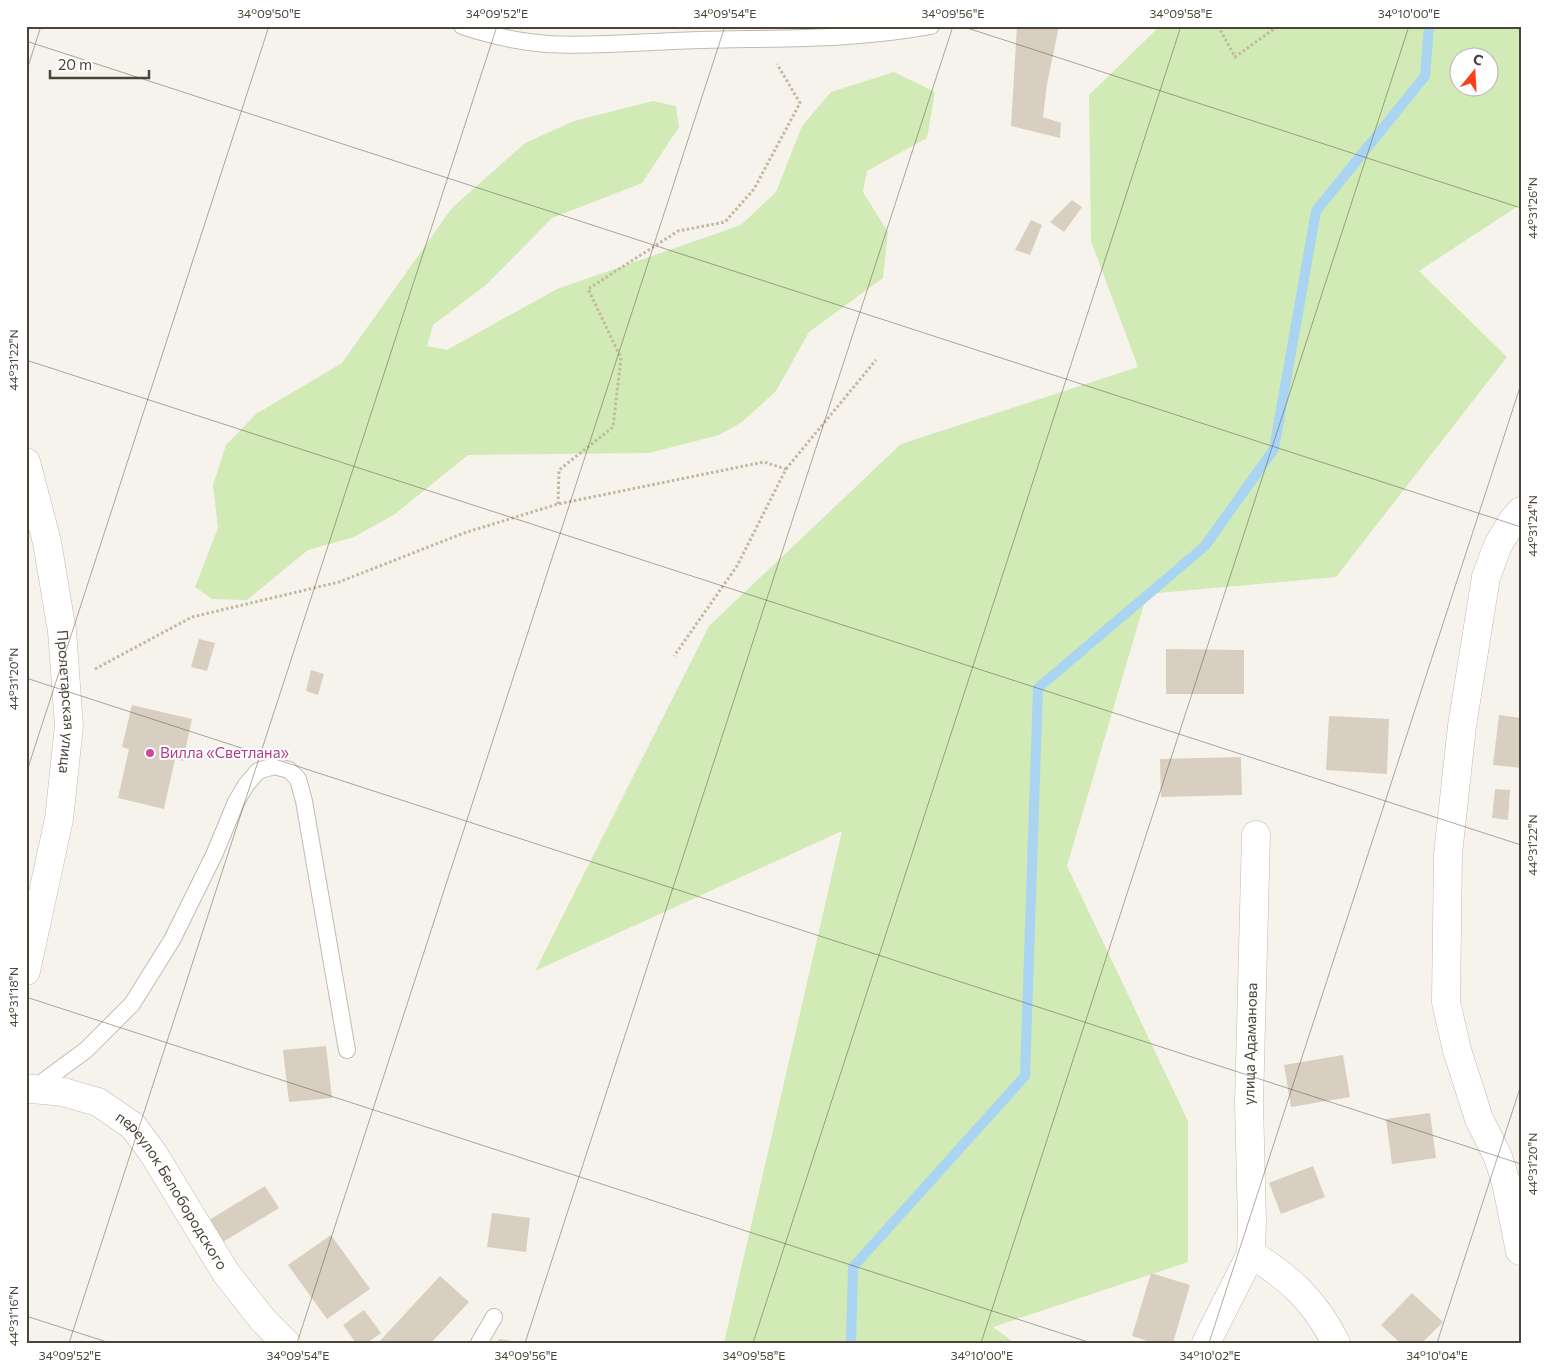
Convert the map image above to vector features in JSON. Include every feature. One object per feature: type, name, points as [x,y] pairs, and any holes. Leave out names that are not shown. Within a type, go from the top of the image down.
[{"type":"street","name":"Пролетарская улица","points":[[26,462],[47,542],[62,630],[69,726],[59,819],[26,971]]},
{"type":"street","points":[[1520,1251],[1506,1182],[1498,1157],[1479,1120],[1468,1086],[1457,1050],[1446,1002],[1446,992],[1448,854],[1462,726],[1486,577],[1498,545],[1513,520],[1521,511]]},
{"type":"street","name":"улица Адаманова","points":[[1206,1343],[1251,1254],[1249,1103],[1256,835]]},
{"type":"street","name":"переулок Белобородского","points":[[30,1089],[63,1092],[98,1102],[133,1126],[153,1153],[226,1273],[263,1320],[286,1343]]},
{"type":"street","points":[[1251,1254],[1276,1269],[1300,1290],[1326,1321],[1336,1343]]},
{"type":"lane","points":[[462,26],[492,36],[546,44],[621,44],[763,39],[804,32],[902,32],[930,26]]},
{"type":"lane","points":[[30,1089],[86,1050],[132,1004],[172,940],[214,855],[236,802],[246,785],[258,772],[274,766],[289,770],[298,779],[304,801],[347,1050]]},
{"type":"lane","points":[[480,1343],[494,1317]]},
{"type":"path","points":[[1218,26],[1235,57],[1278,26]]},
{"type":"path","points":[[558,504],[559,470],[613,427],[620,358],[588,289],[678,231],[725,222],[754,189],[800,103],[763,39]]},
{"type":"path","points":[[674,656],[737,566],[786,469],[876,360]]},
{"type":"path","points":[[66,684],[192,617],[339,582],[464,533],[558,504],[764,462],[786,469]]},
{"type":"green space","points":[[1160,26],[1521,26],[1521,204],[1419,271],[1507,357],[1336,577],[1147,594],[1067,866],[1188,1121],[1188,1262],[993,1327],[1015,1343],[724,1343],[842,831],[535,971],[709,626],[901,444],[1138,367],[1091,241],[1089,95]]},
{"type":"green space","points":[[894,72],[935,92],[927,138],[867,171],[863,192],[888,232],[883,278],[809,332],[776,391],[742,422],[719,435],[649,453],[468,455],[395,514],[354,537],[308,550],[247,600],[212,599],[195,587],[218,528],[213,485],[226,445],[256,414],[342,363],[452,208],[525,143],[574,121],[653,101],[676,106],[679,127],[642,183],[552,218],[487,284],[433,325],[427,346],[447,350],[557,289],[741,225],[776,192],[802,126],[831,92]]},
{"type":"building","points":[[1017,26],[1059,26],[1047,84],[1043,117],[1061,123],[1060,138],[1011,126]]},
{"type":"building","points":[[1072,200],[1082,207],[1064,232],[1050,222]]},
{"type":"building","points":[[1031,220],[1042,225],[1030,255],[1015,250]]},
{"type":"building","points":[[199,639],[215,643],[207,671],[191,667]]},
{"type":"building","points":[[1166,649],[1244,650],[1244,694],[1166,694]]},
{"type":"building","points":[[311,670],[324,674],[318,695],[306,691]]},
{"type":"building","points":[[132,705],[192,719],[183,761],[175,759],[164,809],[118,798],[129,749],[122,747]]},
{"type":"building","points":[[1499,715],[1521,718],[1521,768],[1493,765]]},
{"type":"building","points":[[1329,716],[1389,719],[1387,774],[1326,770]]},
{"type":"building","points":[[1241,757],[1242,795],[1161,797],[1160,759]]},
{"type":"building","points":[[1495,789],[1510,790],[1508,820],[1492,818]]},
{"type":"building","points":[[326,1046],[332,1098],[289,1102],[283,1050]]},
{"type":"building","points":[[1343,1055],[1350,1097],[1291,1107],[1284,1065]]},
{"type":"building","points":[[1430,1113],[1436,1158],[1392,1164],[1386,1119]]},
{"type":"building","points":[[1313,1166],[1325,1197],[1281,1214],[1269,1183]]},
{"type":"building","points":[[265,1186],[279,1208],[223,1242],[209,1220]]},
{"type":"building","points":[[492,1213],[530,1218],[526,1252],[487,1247]]},
{"type":"building","points":[[331,1235],[370,1289],[327,1319],[288,1265]]},
{"type":"building","points":[[1151,1273],[1190,1285],[1173,1343],[1153,1343],[1132,1336]]},
{"type":"building","points":[[440,1276],[469,1302],[431,1343],[378,1343]]},
{"type":"building","points":[[1412,1293],[1443,1322],[1422,1343],[1400,1343],[1381,1325]]},
{"type":"building","points":[[364,1310],[381,1333],[367,1343],[356,1343],[343,1325]]},
{"type":"building","points":[[499,1339],[518,1342],[518,1343],[498,1343]]},
{"type":"waterway","points":[[851,1343],[853,1267],[1025,1076],[1038,688],[1205,546],[1274,449],[1316,211],[1425,76],[1429,26]]},
{"type":"place","name":"Вилла «Светлана»","points":[[150,753]]}]
